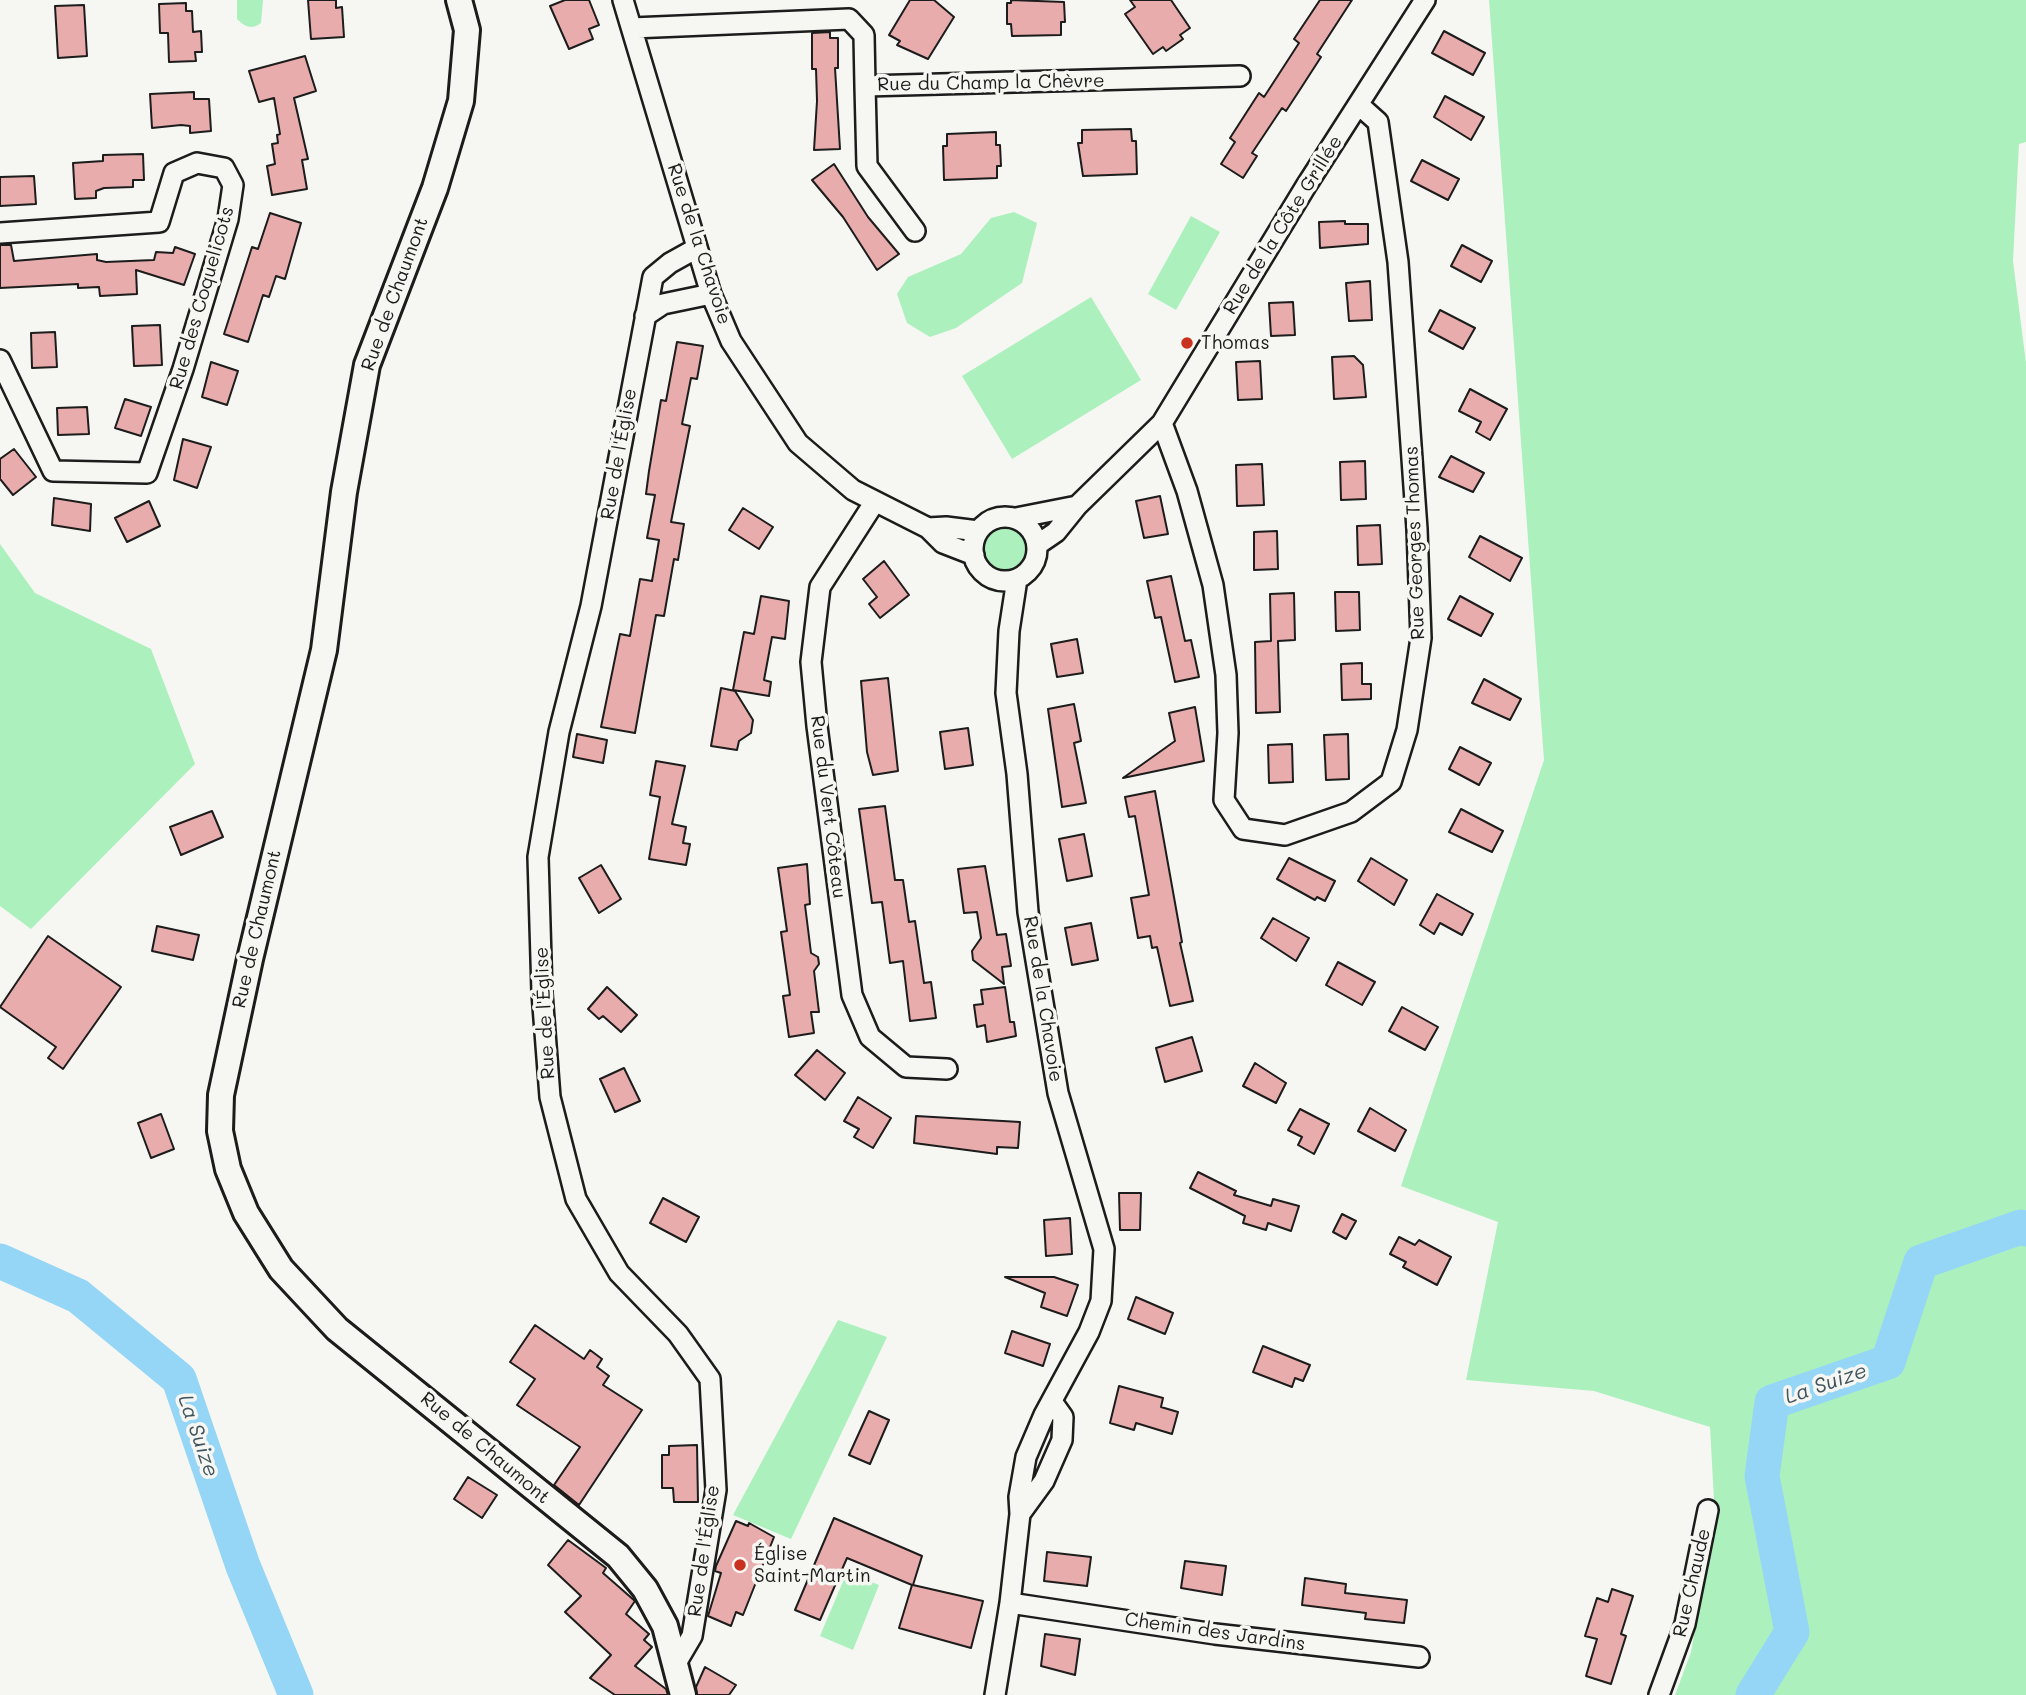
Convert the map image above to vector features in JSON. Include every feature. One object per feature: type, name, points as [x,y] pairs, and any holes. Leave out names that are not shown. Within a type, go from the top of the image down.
[{"type":"street","name":"Rue de Chaumont","points":[[459,0],[467,30],[461,101],[435,188],[367,365],[344,492],[324,650],[247,972],[221,1095],[220,1131],[229,1169],[246,1213],[281,1269],[337,1329],[618,1556],[645,1590],[665,1626],[683,1695]]},
{"type":"street","name":"Rue de la Chavoie","points":[[623,0],[711,294],[731,341],[799,443],[853,490],[874,503],[928,528],[943,543],[974,555]]},
{"type":"street","name":"Rue de la Côte Grillée","points":[[1037,545],[1056,532],[1077,506],[1162,423],[1425,0]]},
{"type":"street","name":"Rue du Champ la Chèvre","points":[[632,28],[849,19],[864,35],[865,86],[1240,76]]},
{"type":"street","points":[[865,86],[867,166],[915,231]]},
{"type":"street","name":"Rue Georges Thomas","points":[[1162,423],[1186,491],[1213,585],[1226,675],[1228,733],[1224,800],[1243,829],[1285,835],[1351,812],[1391,782],[1407,730],[1421,638],[1414,477],[1398,262],[1378,122],[1359,105]]},
{"type":"street","name":"Rue des Coquelicots","points":[[0,233],[159,222],[174,173],[197,163],[224,167],[233,185],[224,232],[183,369],[147,472],[54,471],[0,360]]},
{"type":"street","name":"Rue de l'Église","points":[[675,1665],[692,1636],[716,1490],[709,1379],[678,1334],[619,1273],[576,1199],[550,1097],[542,993],[538,857],[559,732],[591,606],[653,277],[670,263],[697,248]]},
{"type":"street","points":[[645,316],[663,304],[711,294]]},
{"type":"street","name":"Rue du Vert Côteau","points":[[874,503],[820,587],[811,662],[817,726],[852,995],[870,1037],[905,1067],[947,1069]]},
{"type":"street","points":[[1016,518],[1031,528],[1037,545],[1033,566],[1017,579],[995,580],[985,574],[974,555],[978,531],[995,518],[1016,518],[1077,506]]},
{"type":"street","name":"Rue de la Chavoie","points":[[928,528],[978,531]]},
{"type":"street","name":"Rue de la Chavoie","points":[[995,1695],[1010,1603],[1020,1514],[1044,1481],[1062,1440],[1063,1417],[1053,1402],[1089,1332],[1101,1301],[1104,1249],[1058,1093],[1028,912],[1017,774],[1006,693],[1009,631],[1017,579]]},
{"type":"street","name":"Rue Chaude","points":[[1660,1695],[1685,1624],[1708,1510]]},
{"type":"street","name":"Chemin des Jardins","points":[[1010,1603],[1215,1634],[1419,1657]]},
{"type":"green space","points":[[237,0],[263,0],[261,23],[249,27],[237,19]]},
{"type":"green space","points":[[1489,0],[2026,0],[2026,142],[2019,144],[2013,261],[2026,363],[2026,1695],[1675,1695],[1691,1652],[1715,1518],[1710,1427],[1594,1391],[1466,1380],[1498,1222],[1401,1186],[1544,760]]},
{"type":"green space","points":[[1014,212],[1037,223],[1022,283],[956,328],[930,337],[907,323],[897,294],[908,277],[961,254],[991,218]]},
{"type":"green space","points":[[1191,216],[1220,232],[1176,310],[1148,294]]},
{"type":"green space","points":[[1091,297],[1141,380],[1012,459],[962,376]]},
{"type":"green space","points":[[1005,507],[1029,514],[1041,526],[1048,550],[1041,574],[1029,586],[1005,593],[981,586],[969,574],[962,550],[969,526],[981,514]]},
{"type":"green space","points":[[0,544],[35,593],[151,649],[195,764],[31,929],[0,906]]},
{"type":"green space","points":[[838,1320],[887,1337],[791,1539],[733,1515]]},
{"type":"green space","points":[[847,1572],[879,1585],[853,1650],[820,1636]]},
{"type":"building","points":[[308,0],[336,0],[336,8],[342,7],[344,37],[311,39]]},
{"type":"building","points":[[565,0],[589,0],[599,25],[589,29],[593,39],[569,49],[550,6]]},
{"type":"building","points":[[910,0],[934,0],[954,17],[928,59],[897,45],[900,41],[889,35]]},
{"type":"building","points":[[1011,0],[1064,2],[1065,22],[1061,22],[1061,35],[1012,36],[1011,24],[1007,24],[1007,3],[1011,3]]},
{"type":"building","points":[[1130,0],[1171,0],[1190,28],[1180,35],[1183,39],[1166,51],[1163,47],[1153,54],[1125,14],[1135,7]]},
{"type":"building","points":[[1320,0],[1352,0],[1317,54],[1321,57],[1286,111],[1282,108],[1252,153],[1257,156],[1243,178],[1221,164],[1235,142],[1230,138],[1259,93],[1264,97],[1299,43],[1294,39]]},
{"type":"building","points":[[186,3],[186,11],[192,11],[193,32],[201,31],[202,52],[195,52],[196,61],[169,62],[168,33],[160,33],[159,4]]},
{"type":"building","points":[[84,5],[87,56],[58,58],[55,6]]},
{"type":"building","points":[[1444,31],[1485,53],[1473,75],[1432,53]]},
{"type":"building","points":[[830,32],[830,38],[838,38],[838,68],[835,68],[840,149],[814,150],[817,101],[816,69],[812,69],[812,33]]},
{"type":"building","points":[[305,56],[316,91],[294,98],[308,159],[302,160],[307,189],[272,195],[267,166],[275,164],[272,144],[278,143],[277,135],[280,134],[274,98],[259,102],[249,71]]},
{"type":"building","points":[[194,92],[194,99],[209,99],[211,131],[190,133],[190,126],[181,125],[152,128],[150,94]]},
{"type":"building","points":[[1445,96],[1484,117],[1471,140],[1434,117]]},
{"type":"building","points":[[1131,129],[1132,141],[1136,141],[1137,174],[1083,176],[1078,143],[1082,143],[1082,130]]},
{"type":"building","points":[[996,132],[1001,166],[997,166],[997,178],[944,180],[943,146],[947,146],[947,134]]},
{"type":"building","points":[[143,154],[144,180],[133,180],[133,187],[104,188],[96,191],[96,198],[75,199],[73,163],[103,161],[103,155]]},
{"type":"building","points":[[1422,160],[1459,179],[1448,200],[1411,181]]},
{"type":"building","points":[[834,164],[868,217],[899,254],[877,270],[843,217],[812,180]]},
{"type":"building","points":[[34,176],[36,204],[0,206],[0,177]]},
{"type":"building","points":[[270,213],[301,223],[285,279],[276,276],[269,297],[263,295],[248,342],[224,334],[252,247],[258,249]]},
{"type":"building","points":[[1345,221],[1345,224],[1368,224],[1368,244],[1320,248],[1319,222]]},
{"type":"building","points":[[0,245],[11,245],[14,261],[97,254],[97,260],[106,262],[154,260],[156,252],[173,253],[175,247],[195,254],[184,285],[136,270],[137,294],[100,296],[99,287],[78,288],[78,284],[0,288]]},
{"type":"building","points":[[1462,245],[1492,261],[1481,282],[1451,266]]},
{"type":"building","points":[[1370,281],[1372,320],[1349,321],[1346,283]]},
{"type":"building","points":[[1293,302],[1295,335],[1271,336],[1269,303]]},
{"type":"building","points":[[1440,310],[1475,328],[1463,349],[1429,331]]},
{"type":"building","points":[[160,325],[162,365],[134,366],[132,326]]},
{"type":"building","points":[[55,332],[57,367],[32,368],[31,333]]},
{"type":"building","points":[[677,342],[703,346],[697,379],[691,378],[682,424],[690,426],[671,522],[684,524],[678,560],[674,559],[664,616],[656,615],[635,733],[601,727],[620,634],[630,636],[640,579],[652,581],[659,540],[647,538],[655,495],[646,494],[661,400],[666,401]]},
{"type":"building","points":[[1354,356],[1363,365],[1366,397],[1334,399],[1332,357]]},
{"type":"building","points":[[1260,361],[1262,399],[1238,400],[1236,362]]},
{"type":"building","points":[[211,362],[238,371],[227,405],[202,397]]},
{"type":"building","points":[[1470,389],[1507,409],[1490,440],[1476,432],[1481,422],[1459,411]]},
{"type":"building","points":[[125,399],[151,407],[141,436],[115,428]]},
{"type":"building","points":[[87,407],[89,434],[58,435],[57,408]]},
{"type":"building","points":[[183,439],[211,447],[197,488],[174,480]]},
{"type":"building","points":[[14,449],[36,477],[13,495],[0,479],[0,459]]},
{"type":"building","points":[[1451,456],[1484,473],[1473,492],[1439,477]]},
{"type":"building","points":[[1365,461],[1366,499],[1341,500],[1340,462]]},
{"type":"building","points":[[1262,464],[1264,505],[1237,506],[1236,465]]},
{"type":"building","points":[[1160,496],[1168,534],[1144,538],[1136,501]]},
{"type":"building","points":[[54,498],[91,504],[90,531],[52,525]]},
{"type":"building","points":[[149,501],[160,526],[127,542],[115,518]]},
{"type":"building","points":[[743,508],[773,527],[759,549],[729,530]]},
{"type":"building","points":[[1380,525],[1382,564],[1358,565],[1357,526]]},
{"type":"building","points":[[1277,531],[1278,569],[1254,570],[1254,532]]},
{"type":"building","points":[[1480,536],[1522,558],[1510,581],[1469,557]]},
{"type":"building","points":[[884,561],[909,595],[880,618],[869,604],[877,597],[863,579]]},
{"type":"building","points":[[1171,576],[1185,641],[1191,640],[1199,677],[1175,682],[1161,617],[1155,618],[1147,581]]},
{"type":"building","points":[[1335,592],[1359,592],[1360,630],[1336,631]]},
{"type":"building","points":[[1294,593],[1295,640],[1278,641],[1280,712],[1256,713],[1255,642],[1271,641],[1270,594]]},
{"type":"building","points":[[761,596],[789,601],[785,639],[772,637],[764,680],[771,682],[769,696],[733,690],[744,632],[754,634]]},
{"type":"building","points":[[1460,596],[1493,614],[1481,636],[1448,619]]},
{"type":"building","points":[[1077,639],[1083,673],[1057,677],[1051,644]]},
{"type":"building","points":[[1362,663],[1362,684],[1371,684],[1371,699],[1342,700],[1341,664]]},
{"type":"building","points":[[888,678],[898,771],[873,775],[867,752],[861,681]]},
{"type":"building","points":[[1484,679],[1521,699],[1510,720],[1472,703]]},
{"type":"building","points":[[721,688],[735,691],[753,720],[751,733],[739,741],[737,750],[711,746]]},
{"type":"building","points":[[1074,704],[1081,741],[1074,743],[1086,803],[1062,807],[1048,709]]},
{"type":"building","points":[[1195,707],[1204,761],[1123,778],[1175,741],[1169,713]]},
{"type":"building","points":[[968,728],[973,765],[945,769],[940,732]]},
{"type":"building","points":[[577,734],[607,740],[603,763],[573,757]]},
{"type":"building","points":[[1348,734],[1349,779],[1326,780],[1324,735]]},
{"type":"building","points":[[1292,744],[1293,782],[1269,783],[1268,745]]},
{"type":"building","points":[[1460,747],[1491,763],[1479,785],[1449,769]]},
{"type":"building","points":[[656,761],[685,766],[672,824],[686,827],[683,843],[690,844],[686,865],[649,859],[660,797],[650,795]]},
{"type":"building","points":[[1155,791],[1182,942],[1180,943],[1193,1001],[1170,1006],[1157,947],[1152,948],[1150,936],[1138,938],[1131,898],[1149,895],[1135,816],[1129,817],[1125,797]]},
{"type":"building","points":[[885,806],[895,880],[903,880],[909,922],[915,921],[924,983],[931,982],[936,1018],[910,1021],[903,961],[890,963],[882,902],[872,903],[859,809]]},
{"type":"building","points":[[1461,809],[1503,831],[1492,852],[1449,832]]},
{"type":"building","points":[[212,811],[223,837],[181,855],[170,827]]},
{"type":"building","points":[[1084,834],[1092,876],[1067,881],[1059,839]]},
{"type":"building","points":[[1289,858],[1335,881],[1325,901],[1317,897],[1315,900],[1277,879]]},
{"type":"building","points":[[1371,858],[1407,880],[1394,905],[1358,881]]},
{"type":"building","points":[[807,864],[810,904],[805,905],[811,953],[818,957],[819,964],[814,971],[819,1012],[811,1012],[814,1033],[789,1037],[783,996],[790,995],[781,932],[787,931],[778,868]]},
{"type":"building","points":[[601,865],[621,899],[599,913],[579,878]]},
{"type":"building","points":[[985,866],[997,935],[1006,934],[1011,966],[1002,967],[1004,984],[973,960],[972,951],[981,938],[977,912],[964,913],[958,869]]},
{"type":"building","points":[[1437,894],[1473,914],[1462,935],[1440,923],[1434,934],[1420,925]]},
{"type":"building","points":[[1273,918],[1309,938],[1296,961],[1261,938]]},
{"type":"building","points":[[1091,923],[1098,960],[1072,965],[1065,928]]},
{"type":"building","points":[[157,926],[199,935],[193,960],[152,951]]},
{"type":"building","points":[[48,936],[121,987],[63,1069],[48,1058],[56,1047],[0,1007]]},
{"type":"building","points":[[1338,962],[1375,982],[1362,1005],[1326,985]]},
{"type":"building","points":[[607,987],[637,1015],[621,1032],[603,1016],[599,1019],[588,1009]]},
{"type":"building","points":[[1005,987],[1010,1022],[1014,1022],[1016,1036],[987,1042],[985,1025],[977,1027],[974,1005],[983,1004],[981,990]]},
{"type":"building","points":[[1402,1007],[1438,1027],[1425,1050],[1389,1031]]},
{"type":"building","points":[[1192,1037],[1202,1071],[1165,1082],[1156,1048]]},
{"type":"building","points":[[817,1050],[845,1073],[825,1100],[795,1075]]},
{"type":"building","points":[[1255,1063],[1286,1083],[1276,1103],[1243,1086]]},
{"type":"building","points":[[624,1068],[640,1101],[615,1112],[600,1079]]},
{"type":"building","points":[[858,1097],[891,1118],[873,1148],[854,1137],[859,1129],[844,1121]]},
{"type":"building","points":[[1370,1108],[1406,1130],[1395,1151],[1358,1131]]},
{"type":"building","points":[[1300,1109],[1329,1124],[1314,1154],[1298,1145],[1302,1137],[1288,1130]]},
{"type":"building","points":[[161,1114],[174,1149],[151,1158],[138,1123]]},
{"type":"building","points":[[916,1116],[1020,1122],[1018,1148],[997,1147],[997,1154],[914,1143]]},
{"type":"building","points":[[1198,1172],[1236,1191],[1234,1195],[1271,1206],[1273,1199],[1299,1206],[1291,1231],[1268,1223],[1266,1230],[1243,1223],[1245,1216],[1190,1188]]},
{"type":"building","points":[[1119,1193],[1141,1193],[1140,1230],[1120,1230]]},
{"type":"building","points":[[663,1198],[699,1217],[686,1242],[650,1223]]},
{"type":"building","points":[[1342,1214],[1356,1221],[1346,1239],[1333,1232]]},
{"type":"building","points":[[1070,1218],[1072,1254],[1046,1256],[1044,1220]]},
{"type":"building","points":[[1399,1237],[1415,1245],[1419,1240],[1451,1257],[1437,1285],[1403,1267],[1406,1262],[1390,1254]]},
{"type":"building","points":[[1005,1277],[1054,1277],[1078,1285],[1067,1316],[1041,1307],[1045,1293]]},
{"type":"building","points":[[1136,1297],[1173,1313],[1165,1334],[1128,1319]]},
{"type":"building","points":[[535,1325],[584,1359],[590,1350],[602,1359],[597,1367],[609,1376],[603,1385],[642,1410],[579,1505],[554,1485],[580,1447],[517,1405],[535,1379],[510,1362]]},
{"type":"building","points":[[1012,1331],[1050,1344],[1043,1366],[1005,1353]]},
{"type":"building","points":[[1263,1346],[1310,1365],[1303,1381],[1295,1378],[1292,1387],[1253,1372]]},
{"type":"building","points":[[1119,1386],[1163,1398],[1161,1407],[1178,1412],[1172,1434],[1136,1423],[1134,1430],[1110,1423]]},
{"type":"building","points":[[869,1411],[889,1420],[870,1464],[849,1455]]},
{"type":"building","points":[[697,1445],[698,1502],[674,1502],[673,1488],[662,1488],[662,1455],[669,1455],[669,1446]]},
{"type":"building","points":[[468,1477],[497,1495],[482,1518],[454,1499]]},
{"type":"building","points":[[834,1518],[922,1556],[913,1585],[983,1601],[971,1648],[899,1628],[912,1585],[847,1558],[820,1620],[795,1610]]},
{"type":"building","name":"Église Saint-Martin","points":[[736,1521],[748,1526],[749,1523],[774,1537],[743,1615],[736,1612],[731,1626],[708,1616],[721,1573],[715,1571],[716,1566]]},
{"type":"building","points":[[568,1540],[606,1568],[603,1573],[635,1601],[626,1614],[649,1634],[644,1640],[652,1647],[635,1666],[666,1689],[668,1695],[615,1695],[590,1678],[611,1655],[565,1612],[581,1596],[548,1565]]},
{"type":"building","points":[[1047,1552],[1091,1557],[1087,1586],[1044,1581]]},
{"type":"building","points":[[1185,1561],[1226,1566],[1222,1595],[1181,1588]]},
{"type":"building","points":[[1305,1578],[1346,1584],[1345,1593],[1407,1600],[1404,1623],[1365,1619],[1366,1613],[1302,1605]]},
{"type":"building","points":[[1612,1589],[1633,1596],[1621,1634],[1626,1636],[1611,1684],[1586,1676],[1597,1639],[1585,1636],[1597,1598],[1608,1602]]},
{"type":"building","points":[[1045,1634],[1080,1639],[1075,1675],[1041,1666]]},
{"type":"building","points":[[705,1667],[736,1685],[729,1695],[697,1695],[696,1687]]},
{"type":"waterway","name":"La Suize","points":[[1753,1695],[1792,1632],[1762,1476],[1772,1402],[1888,1362],[1921,1262],[2021,1227],[2026,1229]]},
{"type":"waterway","name":"La Suize","points":[[0,1261],[78,1296],[179,1379],[243,1566],[296,1695]]},
{"type":"place","name":"Thomas","points":[[1187,343]]},
{"type":"place","name":"Église Saint-Martin","points":[[740,1565]]}]
